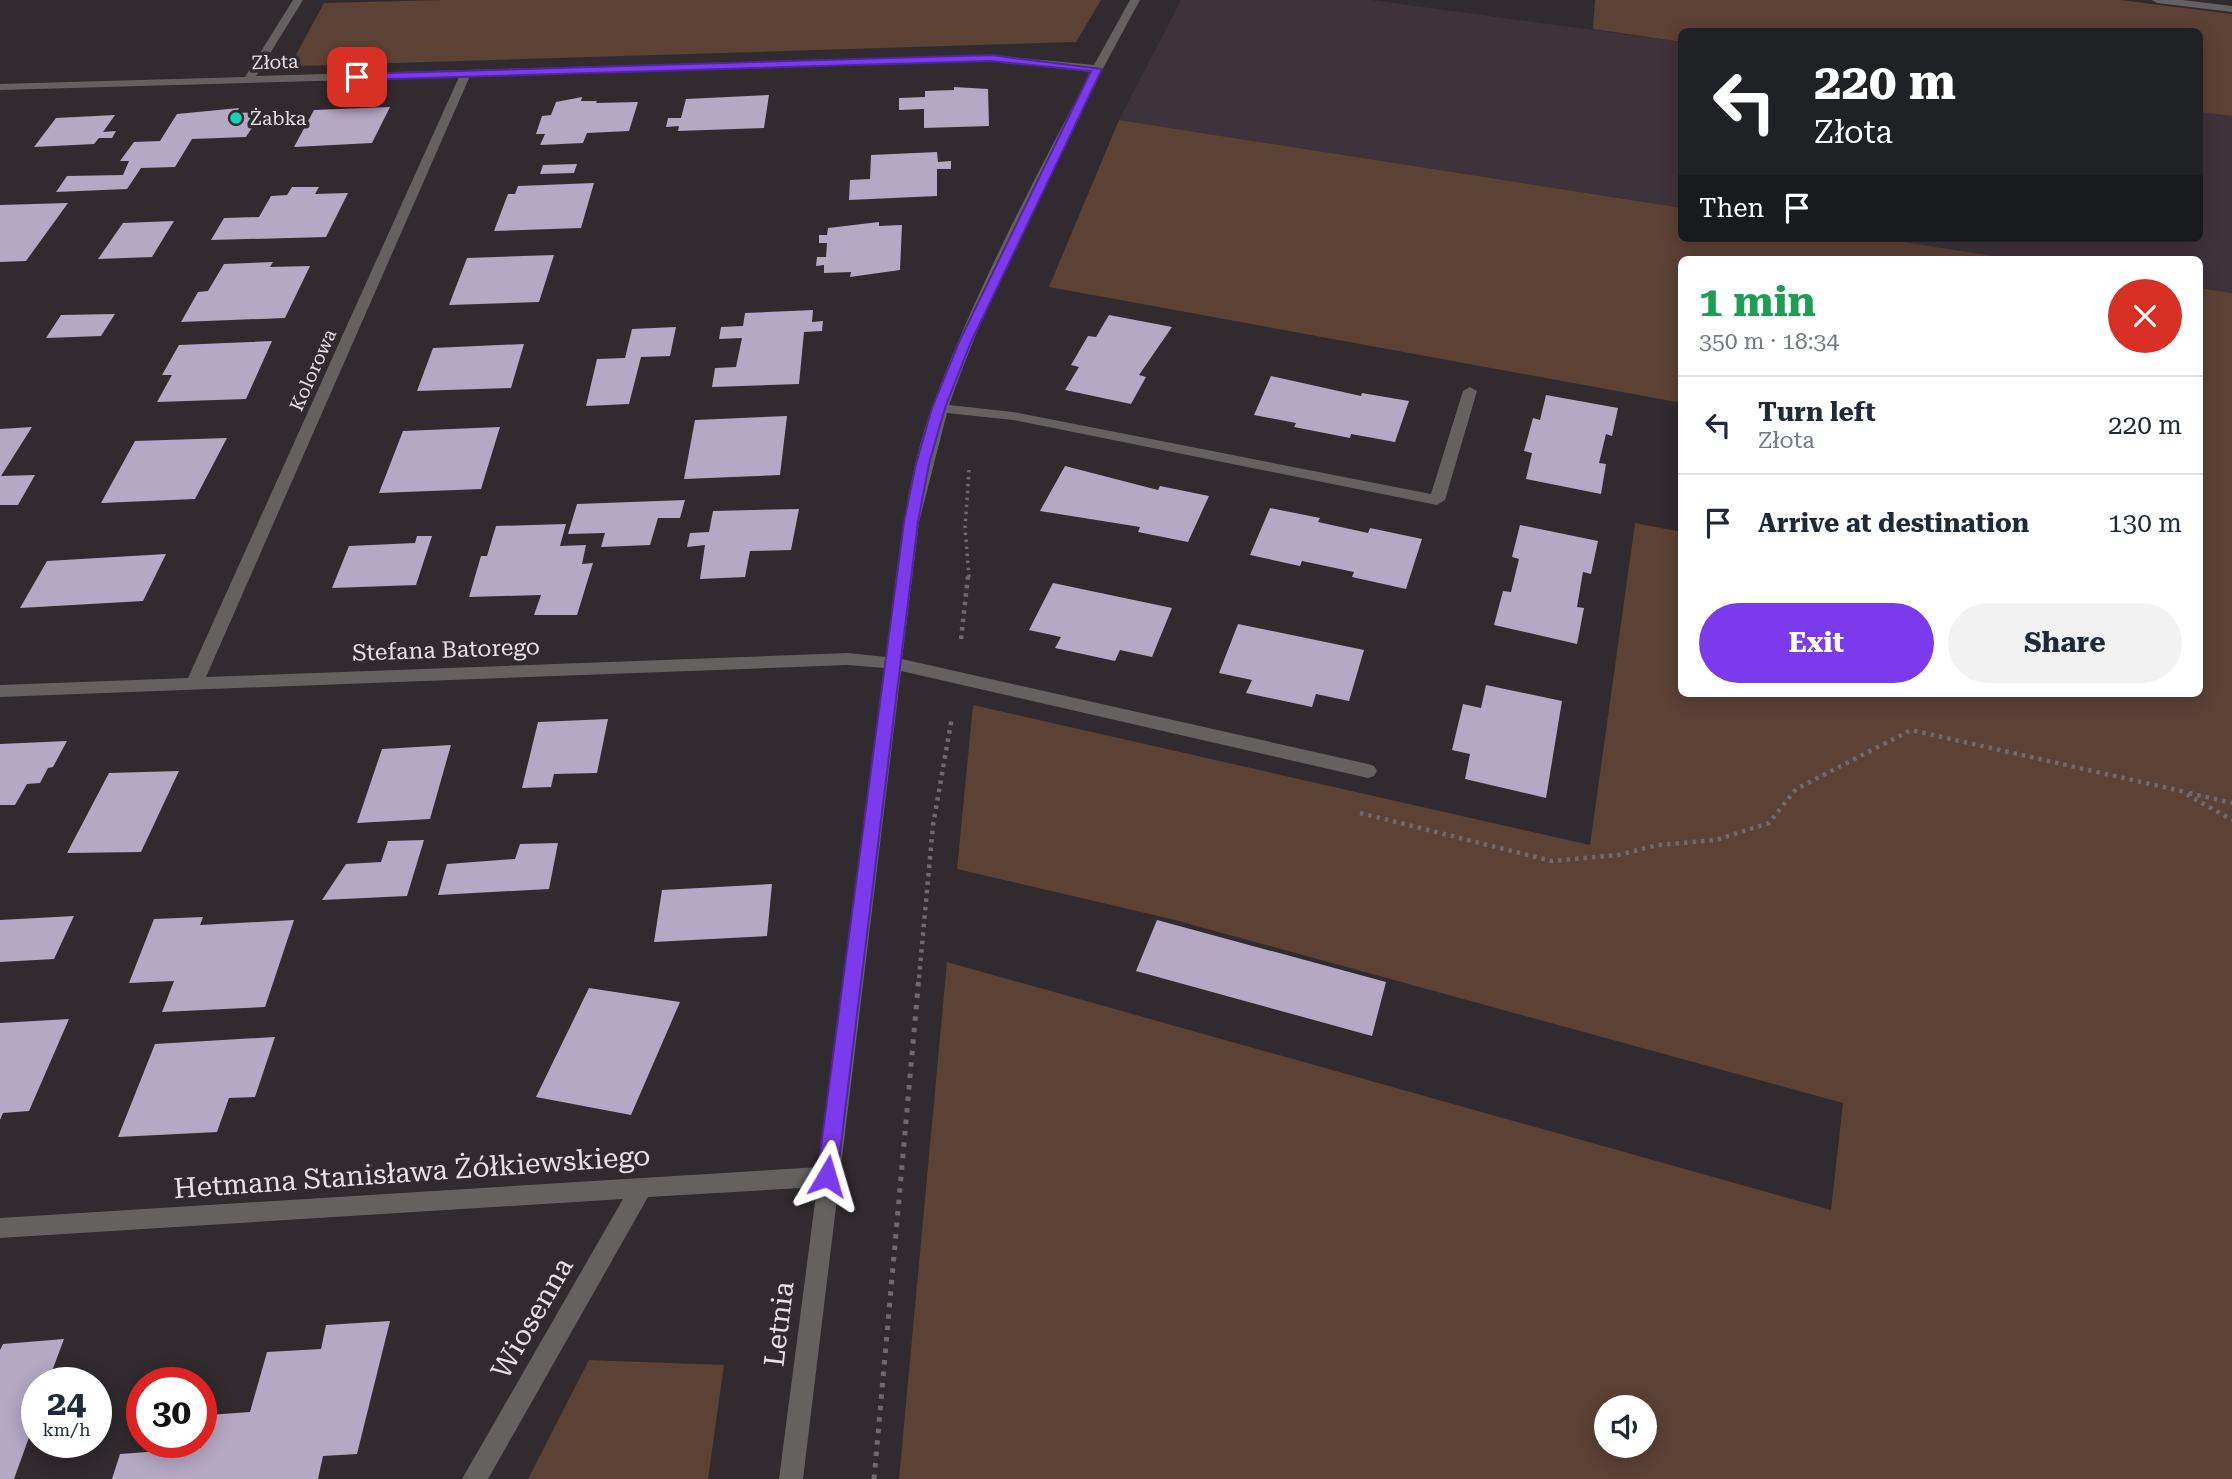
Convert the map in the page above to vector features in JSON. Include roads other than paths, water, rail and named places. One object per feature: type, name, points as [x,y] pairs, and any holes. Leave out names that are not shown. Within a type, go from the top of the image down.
[{"type":"street","points":[[248,81],[298,0]]},
{"type":"street","points":[[827,1176],[911,522],[922,464],[939,408],[965,342],[1097,69],[1135,0]]},
{"type":"street","points":[[2157,0],[2232,9]]},
{"type":"street","name":"Złota","points":[[0,88],[991,58],[1097,69]]},
{"type":"street","name":"Kolorowa","points":[[195,682],[466,74]]},
{"type":"street","points":[[939,408],[984,412],[1437,500],[1470,391]]},
{"type":"street","name":"Stefana Batorego","points":[[0,691],[848,659],[893,663],[1368,771]]},
{"type":"street","name":"Hetmana Stanisława Żółkiewskiego","points":[[0,1228],[321,1210],[642,1186],[827,1176]]},
{"type":"street","name":"Letnia","points":[[791,1479],[827,1176]]},
{"type":"street","name":"Wiosenna","points":[[474,1479],[642,1186]]},
{"type":"place","name":"Żabka","points":[[236,118]]}]
